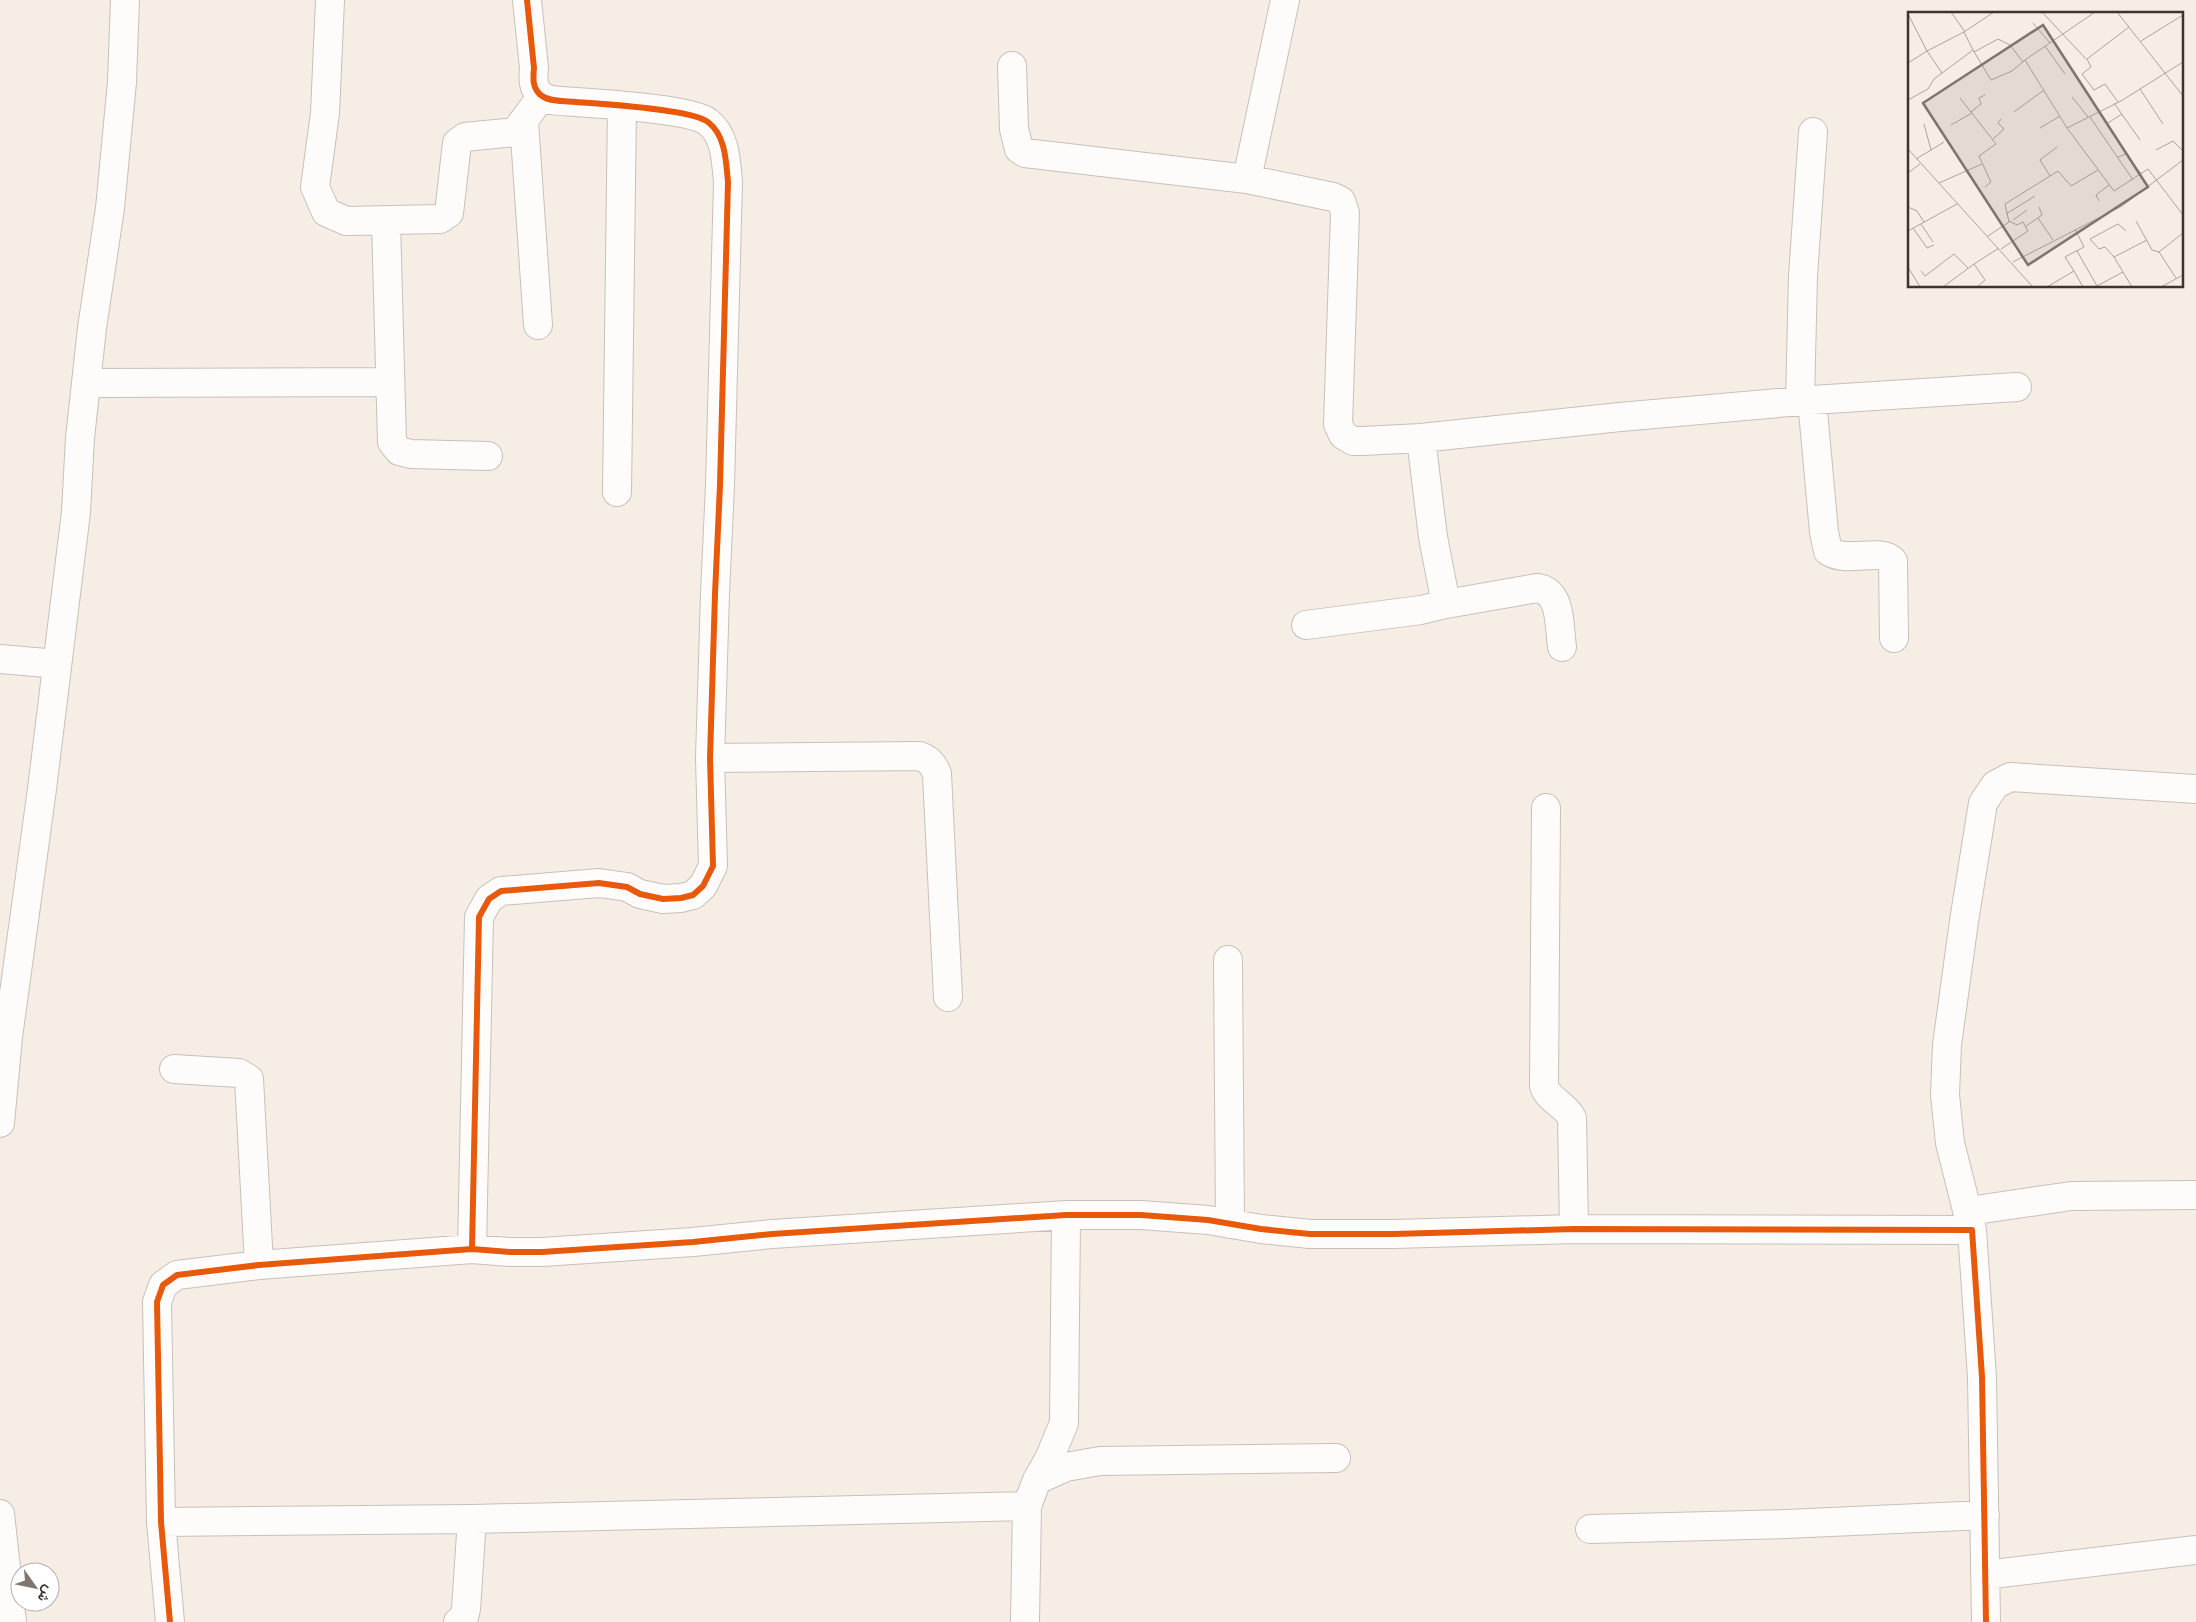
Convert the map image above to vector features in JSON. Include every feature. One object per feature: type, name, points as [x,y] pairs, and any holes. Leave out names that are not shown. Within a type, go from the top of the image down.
[{"type":"street","points":[[0,1123],[8,1037],[42,789],[76,512],[80,438],[92,328],[110,208],[122,82],[125,0]]},
{"type":"street","points":[[330,0],[325,113],[315,187],[326,212],[336,217],[346,221],[440,220],[449,213],[457,143],[465,137],[511,134],[519,129],[542,96]]},
{"type":"street","points":[[472,1249],[479,917],[489,899],[501,891],[599,883],[627,887],[640,894],[663,900],[693,895],[703,886],[713,866],[710,758],[721,465],[727,192],[725,153],[718,135],[708,122],[694,116],[622,106],[558,100],[542,96],[535,87],[533,78],[534,68],[527,0]]},
{"type":"street","points":[[1247,179],[1285,0]]},
{"type":"street","points":[[1012,66],[1014,129],[1019,149],[1025,154],[1247,179],[1333,196],[1340,201],[1345,213],[1338,424],[1343,434],[1353,441],[1421,438],[1620,417],[1806,401],[2017,387]]},
{"type":"street","points":[[616,492],[622,106]]},
{"type":"street","points":[[524,122],[538,325]]},
{"type":"street","points":[[1813,132],[1803,276],[1806,401],[1826,543],[1828,550],[1836,556],[1886,556],[1893,561],[1894,638]]},
{"type":"street","points":[[386,222],[392,442],[399,451],[411,454],[488,456]]},
{"type":"street","points":[[87,383],[390,382]]},
{"type":"street","points":[[1421,438],[1433,538],[1446,604]]},
{"type":"street","points":[[1306,625],[1421,610],[1537,588],[1546,589],[1553,595],[1562,647]]},
{"type":"street","points":[[0,659],[57,664]]},
{"type":"street","points":[[710,758],[920,756],[927,759],[935,767],[937,774],[948,998]]},
{"type":"street","points":[[1986,1622],[1982,1377],[1971,1221],[1950,1143],[1945,1096],[1947,1045],[1983,803],[1995,785],[2010,777],[2196,789]]},
{"type":"street","points":[[1546,808],[1544,1086],[1547,1095],[1568,1109],[1572,1118],[1574,1229]]},
{"type":"street","points":[[1228,960],[1230,1224]]},
{"type":"street","points":[[174,1069],[239,1072],[249,1079],[259,1264]]},
{"type":"street","points":[[170,1622],[161,1522],[156,1302],[163,1285],[177,1275],[259,1264],[472,1249],[542,1252],[693,1242],[772,1234],[1066,1215],[1141,1215],[1208,1220],[1310,1234],[1394,1234],[1971,1221],[2071,1196],[2196,1195]]},
{"type":"street","points":[[1025,1622],[1027,1506],[1036,1480],[1056,1446],[1064,1423],[1066,1215]]},
{"type":"street","points":[[1036,1480],[1066,1467],[1100,1461],[1336,1458]]},
{"type":"street","points":[[161,1522],[472,1519],[1027,1506]]},
{"type":"street","points":[[0,1514],[12,1622]]},
{"type":"street","points":[[1590,1529],[1788,1524],[1985,1515]]},
{"type":"street","points":[[458,1622],[464,1617],[466,1609],[472,1519]]},
{"type":"street","points":[[1985,1575],[2196,1550]]},
{"type":"cycle path","points":[[472,1249],[479,917],[489,899],[501,891],[599,883],[627,887],[640,894],[663,899],[681,898],[693,895],[703,886],[713,866],[710,758],[728,182],[724,150],[714,128],[708,122],[698,117],[665,110],[554,100],[542,96],[536,90],[534,83],[527,0]]},
{"type":"cycle path","points":[[170,1622],[161,1522],[157,1302],[163,1285],[177,1275],[259,1265],[472,1249],[542,1252],[693,1242],[772,1234],[1066,1215],[1141,1215],[1208,1220],[1261,1229],[1310,1234],[1394,1234],[1574,1229],[1972,1230],[1982,1377],[1986,1622]]}]
